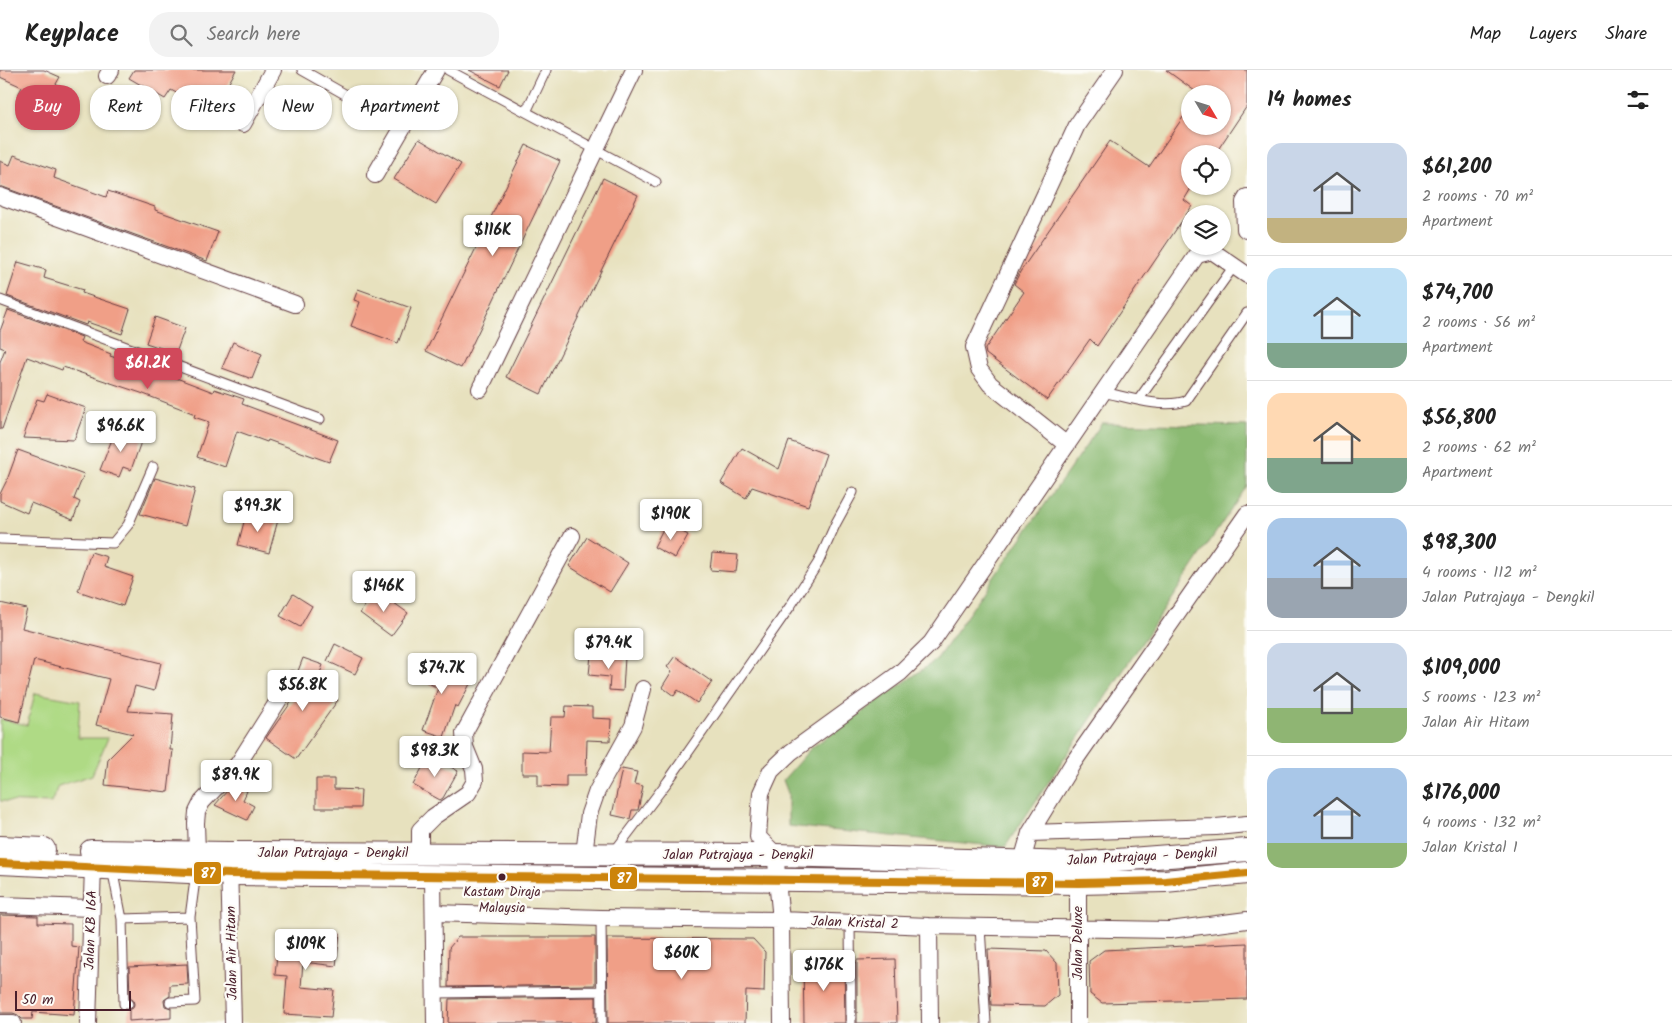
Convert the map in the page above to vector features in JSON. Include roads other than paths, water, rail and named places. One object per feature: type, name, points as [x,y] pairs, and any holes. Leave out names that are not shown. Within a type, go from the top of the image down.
[{"type":"main road","points":[[0,847],[115,852],[196,862]]},
{"type":"main road","name":"Jalan Putrajaya - Dengkil","points":[[229,863],[420,852],[776,854],[1022,861],[1078,873],[1247,850]]},
{"type":"main road","points":[[0,863],[102,867],[196,862],[229,863]]},
{"type":"main road","name":"Jalan Putrajaya - Dengkil","points":[[229,863],[433,877],[777,880],[1078,873],[1165,880],[1247,873]]},
{"type":"street","points":[[254,104],[273,70]]},
{"type":"street","points":[[480,389],[634,70]]},
{"type":"street","points":[[1067,445],[990,384],[979,369],[974,347],[1077,125],[1115,70]]},
{"type":"street","points":[[427,85],[435,71]]},
{"type":"street","points":[[375,175],[401,130]]},
{"type":"street","points":[[0,196],[295,304]]},
{"type":"street","points":[[1247,197],[1244,202],[1245,229],[1247,230]]},
{"type":"street","points":[[782,1023],[781,920],[776,854],[758,837],[761,793],[771,771],[791,752],[900,673],[931,643],[1197,255],[1212,251],[1240,270]]},
{"type":"street","points":[[1022,861],[1030,834],[1073,763],[1247,514]]},
{"type":"street","points":[[420,852],[420,830],[433,817],[468,793],[475,781],[474,769],[465,747],[464,733],[572,536]]},
{"type":"street","points":[[196,862],[197,812],[202,802],[238,764],[292,680]]},
{"type":"street","points":[[584,854],[589,814],[597,791],[633,726],[643,689]]},
{"type":"street","points":[[1030,834],[1216,827],[1247,824]]},
{"type":"street","name":"Jalan Air Hitam","points":[[229,863],[233,1023]]},
{"type":"street","name":"Jalan KB 16A","points":[[88,1023],[91,908],[102,867]]},
{"type":"street","name":"Jalan Deluxe","points":[[1078,873],[1078,1023]]},
{"type":"street","points":[[433,877],[435,1023]]},
{"type":"street","points":[[0,905],[91,908]]},
{"type":"street","name":"Jalan Kristal 2","points":[[434,913],[601,918],[781,920],[929,926],[1170,930],[1247,920]]},
{"type":"street","points":[[929,926],[930,1023]]},
{"type":"street","points":[[0,1023],[13,1023]]},
{"type":"lane","points":[[302,70],[342,93]]},
{"type":"lane","points":[[526,112],[546,70]]},
{"type":"lane","points":[[435,71],[526,112],[595,151],[656,182]]},
{"type":"lane","points":[[1139,399],[1240,270]]},
{"type":"lane","points":[[0,300],[320,419]]},
{"type":"lane","points":[[1103,392],[1160,404],[1186,402],[1247,313]]},
{"type":"lane","points":[[0,538],[112,543],[128,525],[153,467]]},
{"type":"lane","points":[[613,854],[668,781],[791,605],[818,563],[852,492]]},
{"type":"lane","points":[[170,1002],[195,1001],[190,917],[196,862]]},
{"type":"lane","points":[[102,867],[122,919],[124,1004],[128,1004]]},
{"type":"lane","points":[[122,919],[190,917]]},
{"type":"lane","points":[[601,918],[602,1023]]},
{"type":"lane","points":[[850,922],[851,1023]]},
{"type":"lane","points":[[980,927],[986,1023]]},
{"type":"lane","points":[[435,994],[602,991]]},
{"type":"place","name":"Kastam Diraja Malaysia","points":[[502,877]]}]
